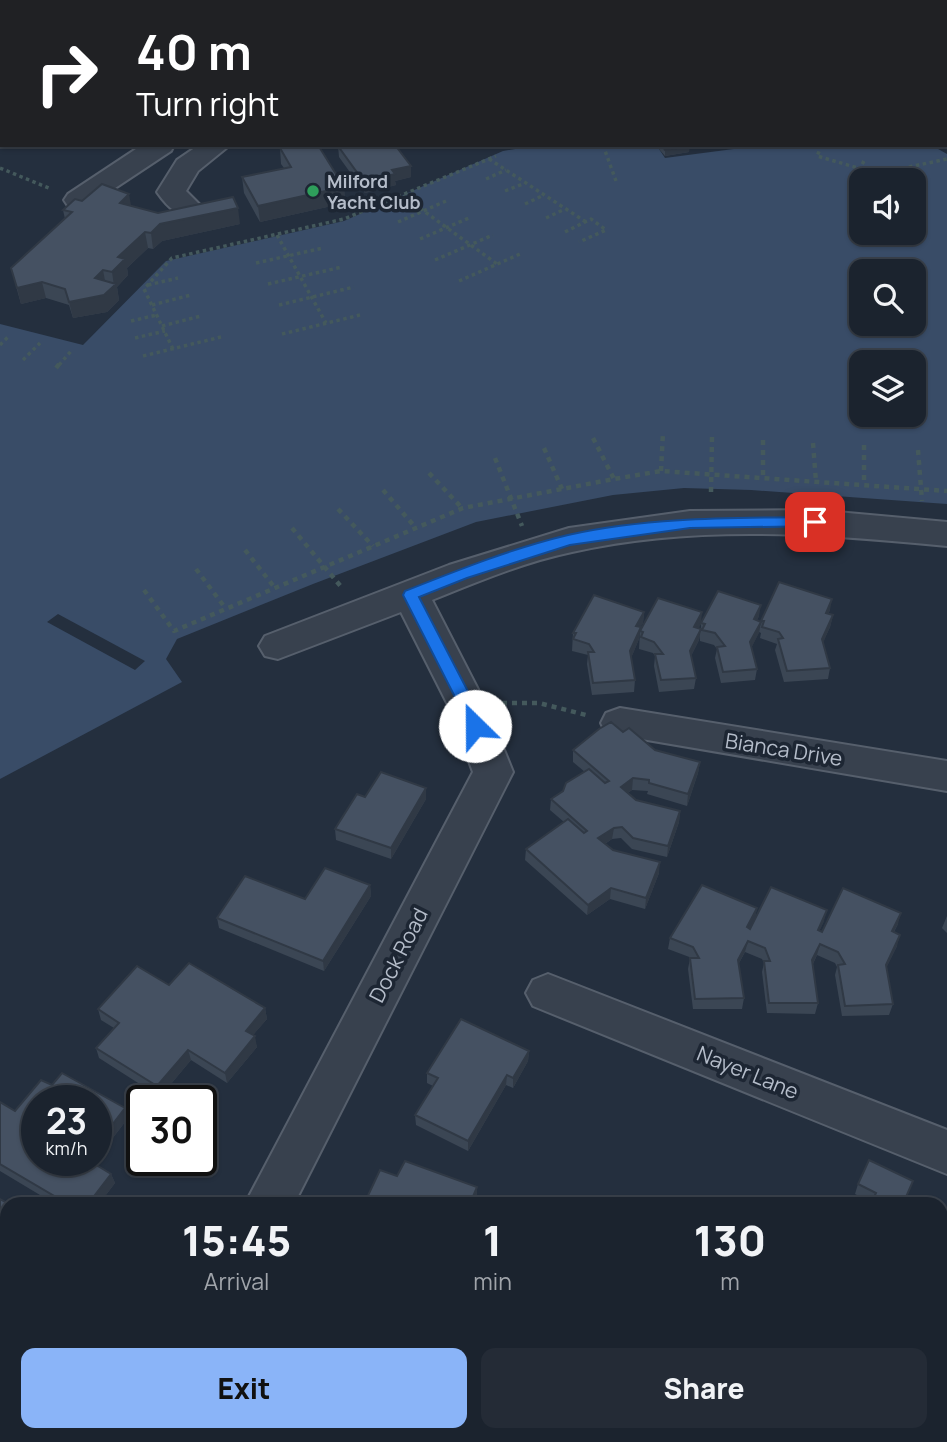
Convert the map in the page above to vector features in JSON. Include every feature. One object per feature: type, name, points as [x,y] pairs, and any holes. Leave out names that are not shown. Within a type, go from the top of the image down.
[{"type":"street","points":[[78,200],[158,147]]},
{"type":"street","points":[[171,192],[187,166],[214,147]]},
{"type":"street","points":[[129,166],[171,192],[192,211]]},
{"type":"street","points":[[278,646],[461,574],[569,540],[690,523],[815,522],[947,534]]},
{"type":"street","name":"Dock Road","points":[[273,1197],[493,772],[466,703],[411,595]]},
{"type":"street","name":"Bianca Drive","points":[[620,723],[947,776]]},
{"type":"street","name":"Nayer Lane","points":[[548,993],[947,1152]]},
{"type":"path","points":[[604,147],[616,181]]},
{"type":"path","points":[[821,147],[817,156],[858,167]]},
{"type":"path","points":[[173,349],[144,289],[172,258],[344,219],[496,156]]},
{"type":"path","points":[[489,158],[586,222]]},
{"type":"path","points":[[909,167],[947,159]]},
{"type":"path","points":[[864,161],[858,167],[857,173],[877,178],[885,167]]},
{"type":"path","points":[[0,168],[78,200]]},
{"type":"path","points":[[486,179],[506,170]]},
{"type":"path","points":[[505,191],[525,182]]},
{"type":"path","points":[[402,195],[497,264]]},
{"type":"path","points":[[525,204],[544,195]]},
{"type":"path","points":[[398,222],[446,201]]},
{"type":"path","points":[[546,218],[565,208]]},
{"type":"path","points":[[420,239],[469,218]]},
{"type":"path","points":[[565,232],[591,219],[606,230],[579,242]]},
{"type":"path","points":[[277,235],[326,323]]},
{"type":"path","points":[[435,260],[493,235]]},
{"type":"path","points":[[256,263],[323,248]]},
{"type":"path","points":[[459,281],[520,254]]},
{"type":"path","points":[[268,284],[342,267]]},
{"type":"path","points":[[148,285],[178,278]]},
{"type":"path","points":[[279,305],[354,287]]},
{"type":"path","points":[[152,304],[191,295]]},
{"type":"path","points":[[131,321],[157,315]]},
{"type":"path","points":[[282,334],[360,315]]},
{"type":"path","points":[[162,326],[201,316]]},
{"type":"path","points":[[135,338],[165,331]]},
{"type":"path","points":[[0,345],[9,336]]},
{"type":"path","points":[[143,356],[220,337]]},
{"type":"path","points":[[23,360],[40,343]]},
{"type":"path","points":[[56,368],[72,350]]},
{"type":"path","points":[[661,471],[663,432]]},
{"type":"path","points":[[712,437],[712,474]]},
{"type":"path","points":[[593,438],[614,480]]},
{"type":"path","points":[[762,440],[763,478]]},
{"type":"path","points":[[813,443],[816,482]]},
{"type":"path","points":[[864,444],[864,485]]},
{"type":"path","points":[[544,448],[562,489]]},
{"type":"path","points":[[918,450],[921,489]]},
{"type":"path","points":[[495,458],[510,499]]},
{"type":"path","points":[[429,473],[463,508]]},
{"type":"path","points":[[383,491],[416,528]]},
{"type":"path","points":[[338,509],[373,546]]},
{"type":"path","points":[[292,528],[324,567]]},
{"type":"path","points":[[245,550],[275,588]]},
{"type":"path","points":[[197,569],[226,609]]},
{"type":"path","points":[[466,703],[538,703],[620,723]]},
{"type":"water","points":[[526,147],[935,147],[947,154],[947,504],[684,488],[613,495],[476,522],[177,639],[166,659],[182,682],[0,779],[0,324],[83,345],[166,261],[344,221],[503,151]]},
{"type":"pier","points":[[672,147],[749,147],[665,158],[659,149]]},
{"type":"pier","points":[[58,614],[145,661],[135,670],[47,622]]},
{"type":"building","points":[[319,147],[344,187],[258,206],[242,177],[291,167],[280,148]]},
{"type":"building","points":[[339,147],[397,147],[411,166],[392,170],[395,174],[364,182]]},
{"type":"building","points":[[663,147],[684,147],[665,150]]},
{"type":"building","points":[[102,184],[129,194],[120,203],[158,213],[233,197],[238,208],[160,224],[151,233],[145,232],[118,257],[125,259],[112,272],[103,270],[95,278],[116,284],[104,295],[69,302],[65,289],[42,282],[17,288],[11,268],[72,212],[63,210],[75,199],[82,201]]},
{"type":"building","points":[[779,582],[832,599],[826,613],[833,615],[822,639],[830,668],[787,671],[778,639],[783,638],[779,632],[762,627],[764,621],[761,621]]},
{"type":"building","points":[[718,591],[761,605],[754,619],[761,622],[750,642],[757,669],[723,672],[717,647],[725,646],[715,633],[702,630],[705,624],[701,623]]},
{"type":"building","points":[[594,595],[644,612],[636,626],[641,627],[630,651],[635,680],[593,683],[588,652],[594,652],[589,644],[573,639],[576,633],[573,633]]},
{"type":"building","points":[[658,598],[702,612],[694,627],[701,629],[690,651],[696,678],[661,680],[655,654],[663,654],[654,642],[641,637],[643,632],[640,631]]},
{"type":"building","points":[[611,722],[623,732],[629,728],[655,750],[700,762],[688,794],[649,783],[649,780],[633,778],[621,787],[636,800],[680,811],[668,846],[633,838],[622,827],[614,828],[598,838],[613,850],[660,862],[646,898],[611,888],[588,905],[526,849],[568,819],[584,833],[587,831],[551,799],[563,791],[566,783],[589,769],[605,783],[609,781],[573,750]]},
{"type":"building","points":[[381,772],[426,788],[391,848],[335,829],[357,794],[365,797]]},
{"type":"building","points":[[325,868],[370,885],[323,961],[217,918],[245,876],[305,899]]},
{"type":"building","points":[[702,885],[757,908],[747,927],[750,929],[771,887],[827,910],[818,930],[822,932],[843,888],[901,913],[892,931],[900,935],[886,965],[893,1004],[845,1006],[838,965],[845,964],[838,952],[820,944],[812,960],[818,1003],[769,1003],[764,961],[770,961],[765,948],[748,941],[738,960],[744,998],[695,999],[690,958],[699,958],[693,947],[670,938]]},
{"type":"building","points":[[189,963],[265,1008],[246,1031],[255,1036],[225,1073],[188,1050],[155,1085],[96,1048],[119,1023],[98,1009],[137,966],[169,985]]},
{"type":"building","points":[[461,1019],[529,1051],[513,1078],[507,1075],[468,1141],[415,1115],[438,1078],[427,1073]]},
{"type":"building","points":[[62,1073],[84,1085],[52,1085]]},
{"type":"building","points":[[41,1080],[52,1085],[37,1085]]},
{"type":"building","points":[[112,1101],[125,1108],[112,1125]]},
{"type":"building","points":[[0,1102],[15,1111],[21,1104],[21,1176],[109,1176],[93,1197],[56,1197],[0,1164]]},
{"type":"building","points":[[869,1160],[913,1181],[906,1197],[874,1197],[876,1193],[858,1184]]},
{"type":"building","points":[[405,1161],[477,1187],[473,1197],[367,1197],[380,1170],[397,1176]]},
{"type":"place","name":"Milford Yacht Club","points":[[313,191]]},
{"type":"route","points":[[475,726],[411,595],[461,574],[569,540],[690,523],[815,522]]}]
